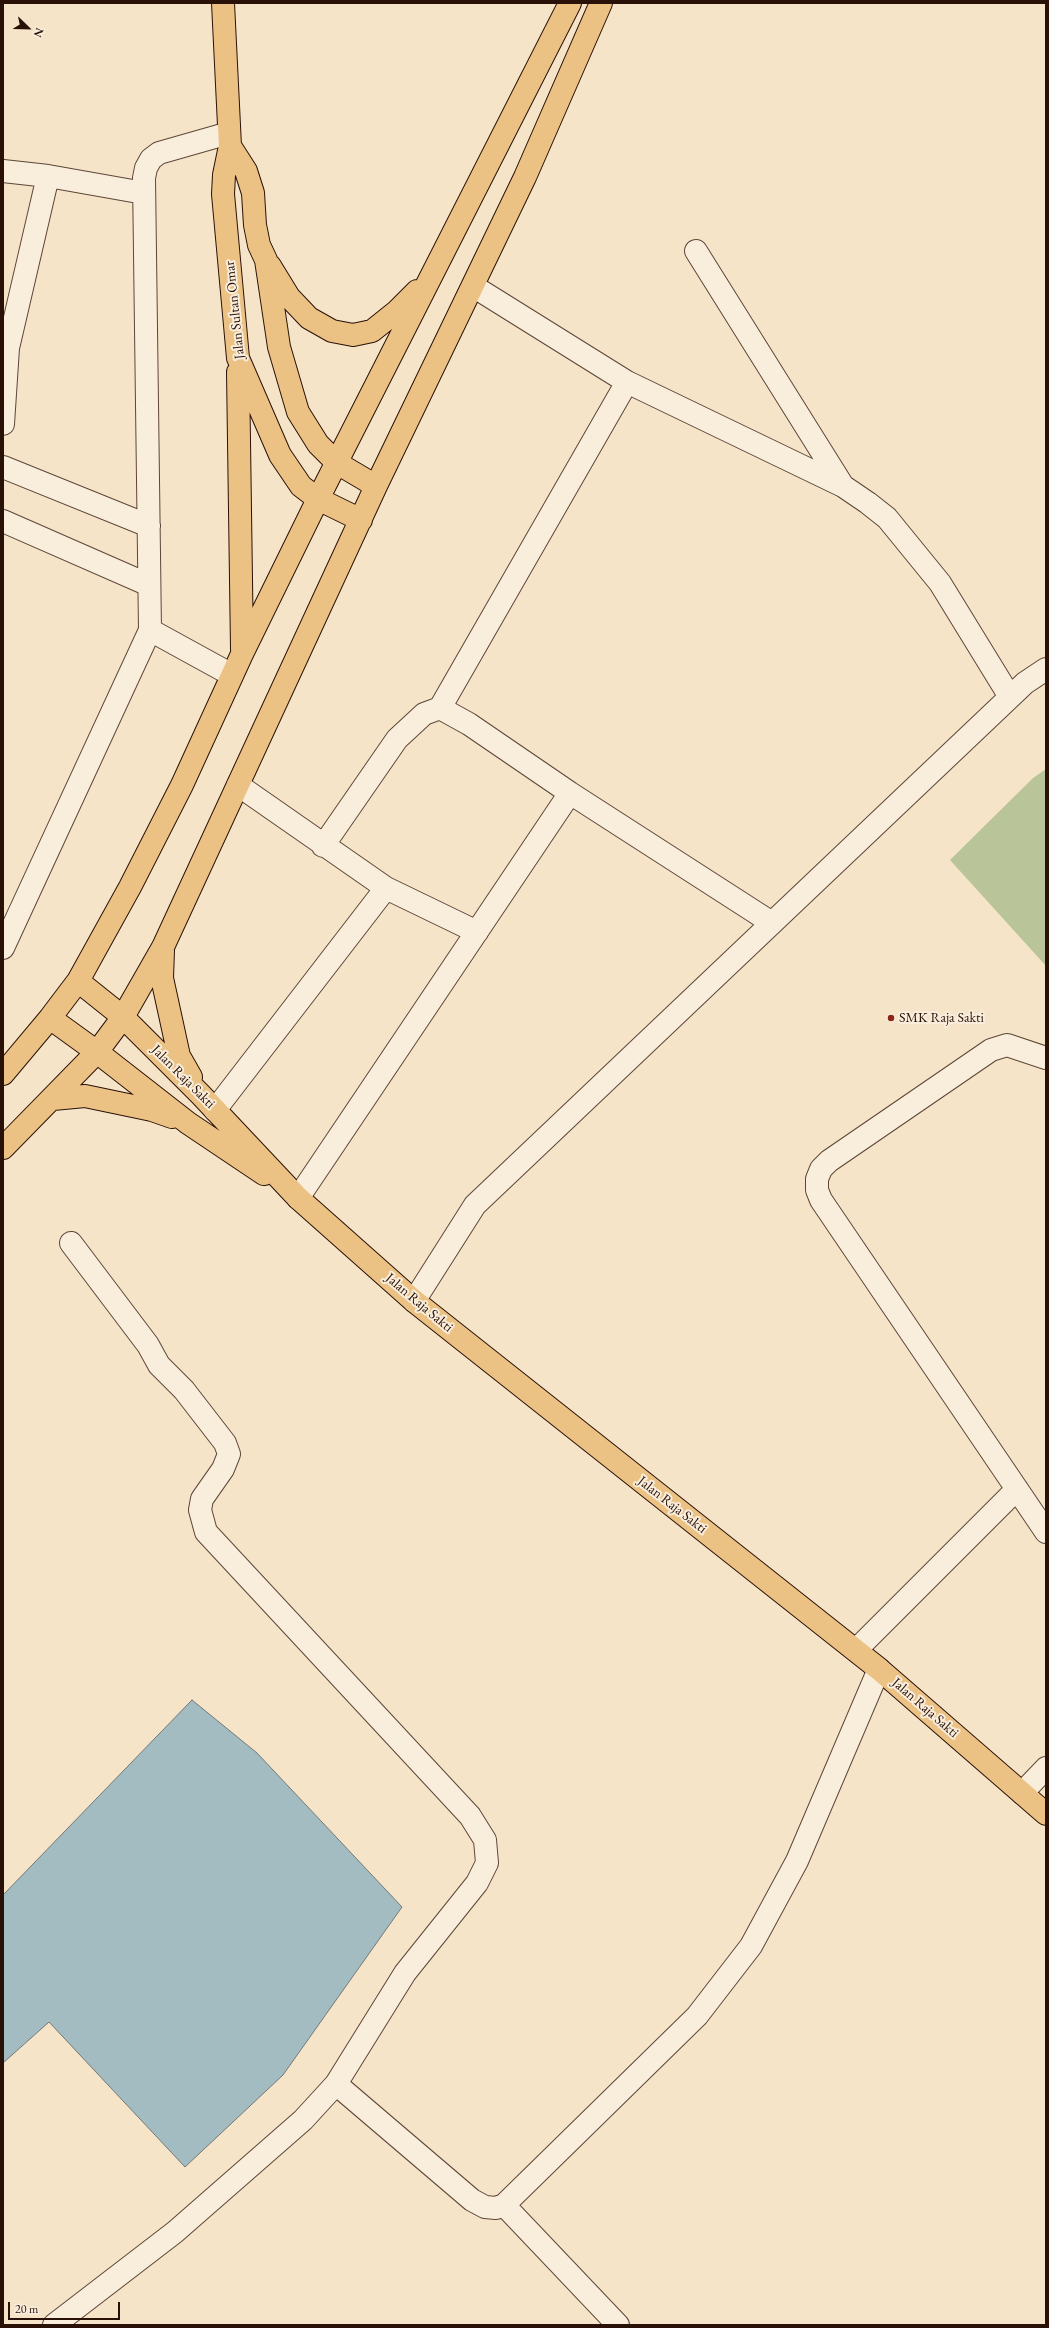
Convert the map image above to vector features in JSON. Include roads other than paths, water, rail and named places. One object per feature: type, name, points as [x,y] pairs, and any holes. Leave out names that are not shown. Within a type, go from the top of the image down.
[{"type":"main road","name":"Jalan Sultan Omar","points":[[223,3],[229,140],[223,194],[238,358],[280,455],[301,486],[318,499],[361,520]]},
{"type":"main road","points":[[3,1074],[50,1018],[78,981],[144,860],[182,785],[232,675],[318,499],[570,3]]},
{"type":"main road","points":[[3,1148],[53,1099],[97,1052],[123,1016],[163,947],[376,486],[525,178],[601,3]]},
{"type":"main road","name":"Jalan Sultan Omar","points":[[229,140],[246,171],[253,193],[259,244],[266,260],[278,347],[298,412],[318,444],[337,463],[376,486]]},
{"type":"main road","points":[[266,260],[289,297],[309,318],[332,332],[353,335],[372,331],[397,311],[432,276]]},
{"type":"main road","points":[[238,358],[242,654]]},
{"type":"main road","points":[[163,947],[162,978],[179,1056],[208,1102]]},
{"type":"main road","name":"Jalan Raja Sakti","points":[[78,981],[123,1016],[208,1102],[298,1198],[414,1301],[856,1650],[1046,1814]]},
{"type":"main road","name":"Jalan Raja Sakti","points":[[50,1018],[97,1052],[188,1123],[298,1198]]},
{"type":"main road","points":[[53,1099],[85,1096],[152,1110],[188,1123]]},
{"type":"street","points":[[3,948],[150,630],[144,193],[146,168],[152,159],[160,153],[229,140]]},
{"type":"street","points":[[3,171],[48,176],[144,193]]},
{"type":"street","points":[[3,424],[8,348],[48,176]]},
{"type":"street","points":[[696,251],[843,486]]},
{"type":"street","points":[[473,286],[627,382],[843,486],[868,503],[887,518],[940,583],[1010,697]]},
{"type":"street","points":[[323,846],[397,739],[424,714],[440,708],[627,382]]},
{"type":"street","points":[[3,467],[149,526]]},
{"type":"street","points":[[3,521],[150,585]]},
{"type":"street","points":[[150,630],[232,675]]},
{"type":"street","points":[[414,1301],[475,1205],[1010,697],[1025,683],[1046,669]]},
{"type":"street","points":[[440,708],[469,724],[570,793],[772,923]]},
{"type":"street","points":[[238,785],[323,846],[386,888],[477,932]]},
{"type":"street","points":[[298,1198],[570,793]]},
{"type":"street","points":[[208,1102],[386,888]]},
{"type":"street","points":[[1046,1058],[1008,1045],[990,1050],[829,1161],[821,1169],[817,1179],[817,1190],[821,1200],[1046,1532]]},
{"type":"street","points":[[54,2325],[175,2232],[303,2120],[336,2084],[405,1973],[477,1883],[487,1863],[485,1840],[470,1816],[206,1532],[200,1510],[202,1499],[225,1464],[229,1454],[225,1443],[184,1390],[159,1365],[148,1345],[71,1243]]},
{"type":"street","points":[[856,1650],[1017,1489]]},
{"type":"street","points":[[336,2084],[472,2200],[485,2207],[496,2208],[504,2205],[697,2016],[751,1946],[797,1861],[879,1669]]},
{"type":"street","points":[[1022,1793],[1046,1768]]},
{"type":"street","points":[[504,2205],[618,2325]]},
{"type":"water","points":[[192,1700],[257,1753],[402,1907],[283,2075],[185,2167],[49,2022],[3,2063],[3,1895]]},
{"type":"place","name":"SMK Raja Sakti","points":[[891,1018]]}]
